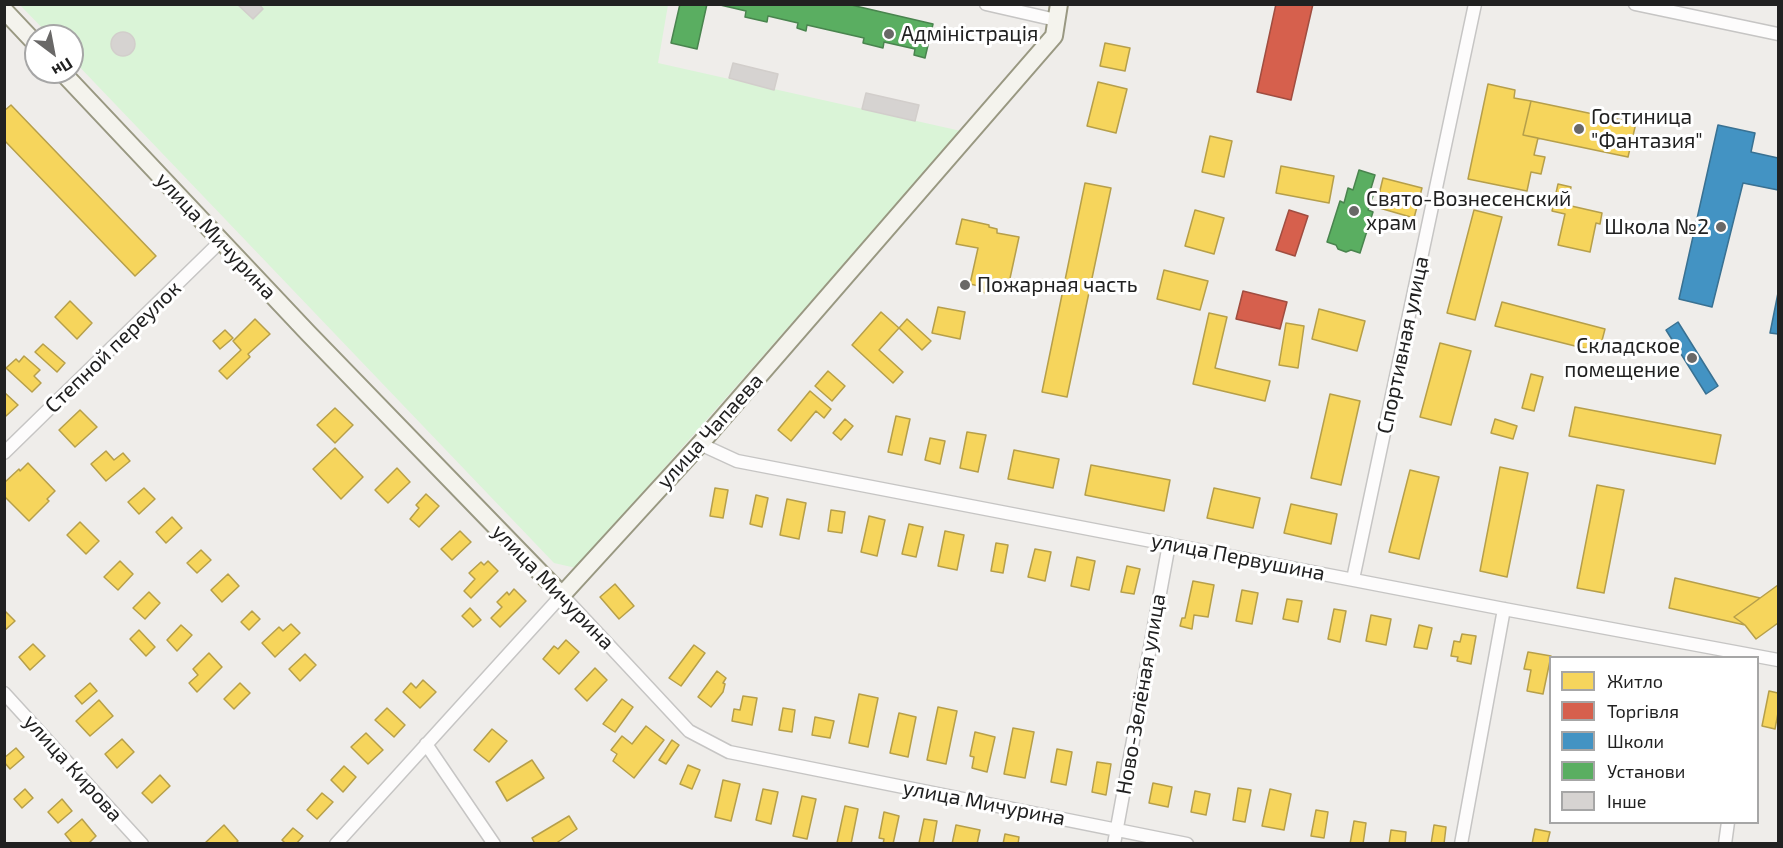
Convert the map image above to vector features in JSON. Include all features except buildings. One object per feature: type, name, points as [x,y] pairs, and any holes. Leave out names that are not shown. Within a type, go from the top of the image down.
[{"type":"main road","points":[[4,10],[24,31]]},
{"type":"main road","name":"улица Чапаева","points":[[562,595],[700,444],[1054,36],[1058,12]]},
{"type":"main road","name":"улица Мичурина","points":[[73,84],[562,595]]},
{"type":"street","points":[[986,4],[1058,12]]},
{"type":"street","name":"Спортивная улица","points":[[1353,579],[1475,4]]},
{"type":"street","points":[[1635,4],[1779,34]]},
{"type":"street","name":"Степной переулок","points":[[4,453],[221,241]]},
{"type":"street","name":"улица Первушина","points":[[700,444],[737,461],[1749,656]]},
{"type":"street","name":"Ново-Зелёная улица","points":[[1114,843],[1169,544]]},
{"type":"street","name":"улица Чапаева","points":[[336,843],[562,595]]},
{"type":"street","name":"улица Мичурина","points":[[562,595],[690,731],[729,752],[1187,843]]},
{"type":"street","points":[[1461,843],[1504,609]]},
{"type":"street","name":"улица Первушина","points":[[1759,657],[1779,660]]},
{"type":"street","name":"улица Кирова","points":[[4,693],[142,843]]},
{"type":"street","points":[[426,744],[494,843]]},
{"type":"street","points":[[1725,843],[1728,824]]},
{"type":"green space","points":[[20,5],[668,5],[658,63],[961,131],[576,568],[554,563],[84,72],[84,24],[38,24]]},
{"type":"place","name":"Адміністрація","points":[[889,34]]},
{"type":"place","name":"Гостиница \"Фантазия\"","points":[[1579,129]]},
{"type":"place","name":"Свято-Вознесенский храм","points":[[1354,211]]},
{"type":"place","name":"Школа №2","points":[[1721,227]]},
{"type":"place","name":"Пожарная часть","points":[[965,285]]},
{"type":"place","name":"Складское помещение","points":[[1692,358]]}]
